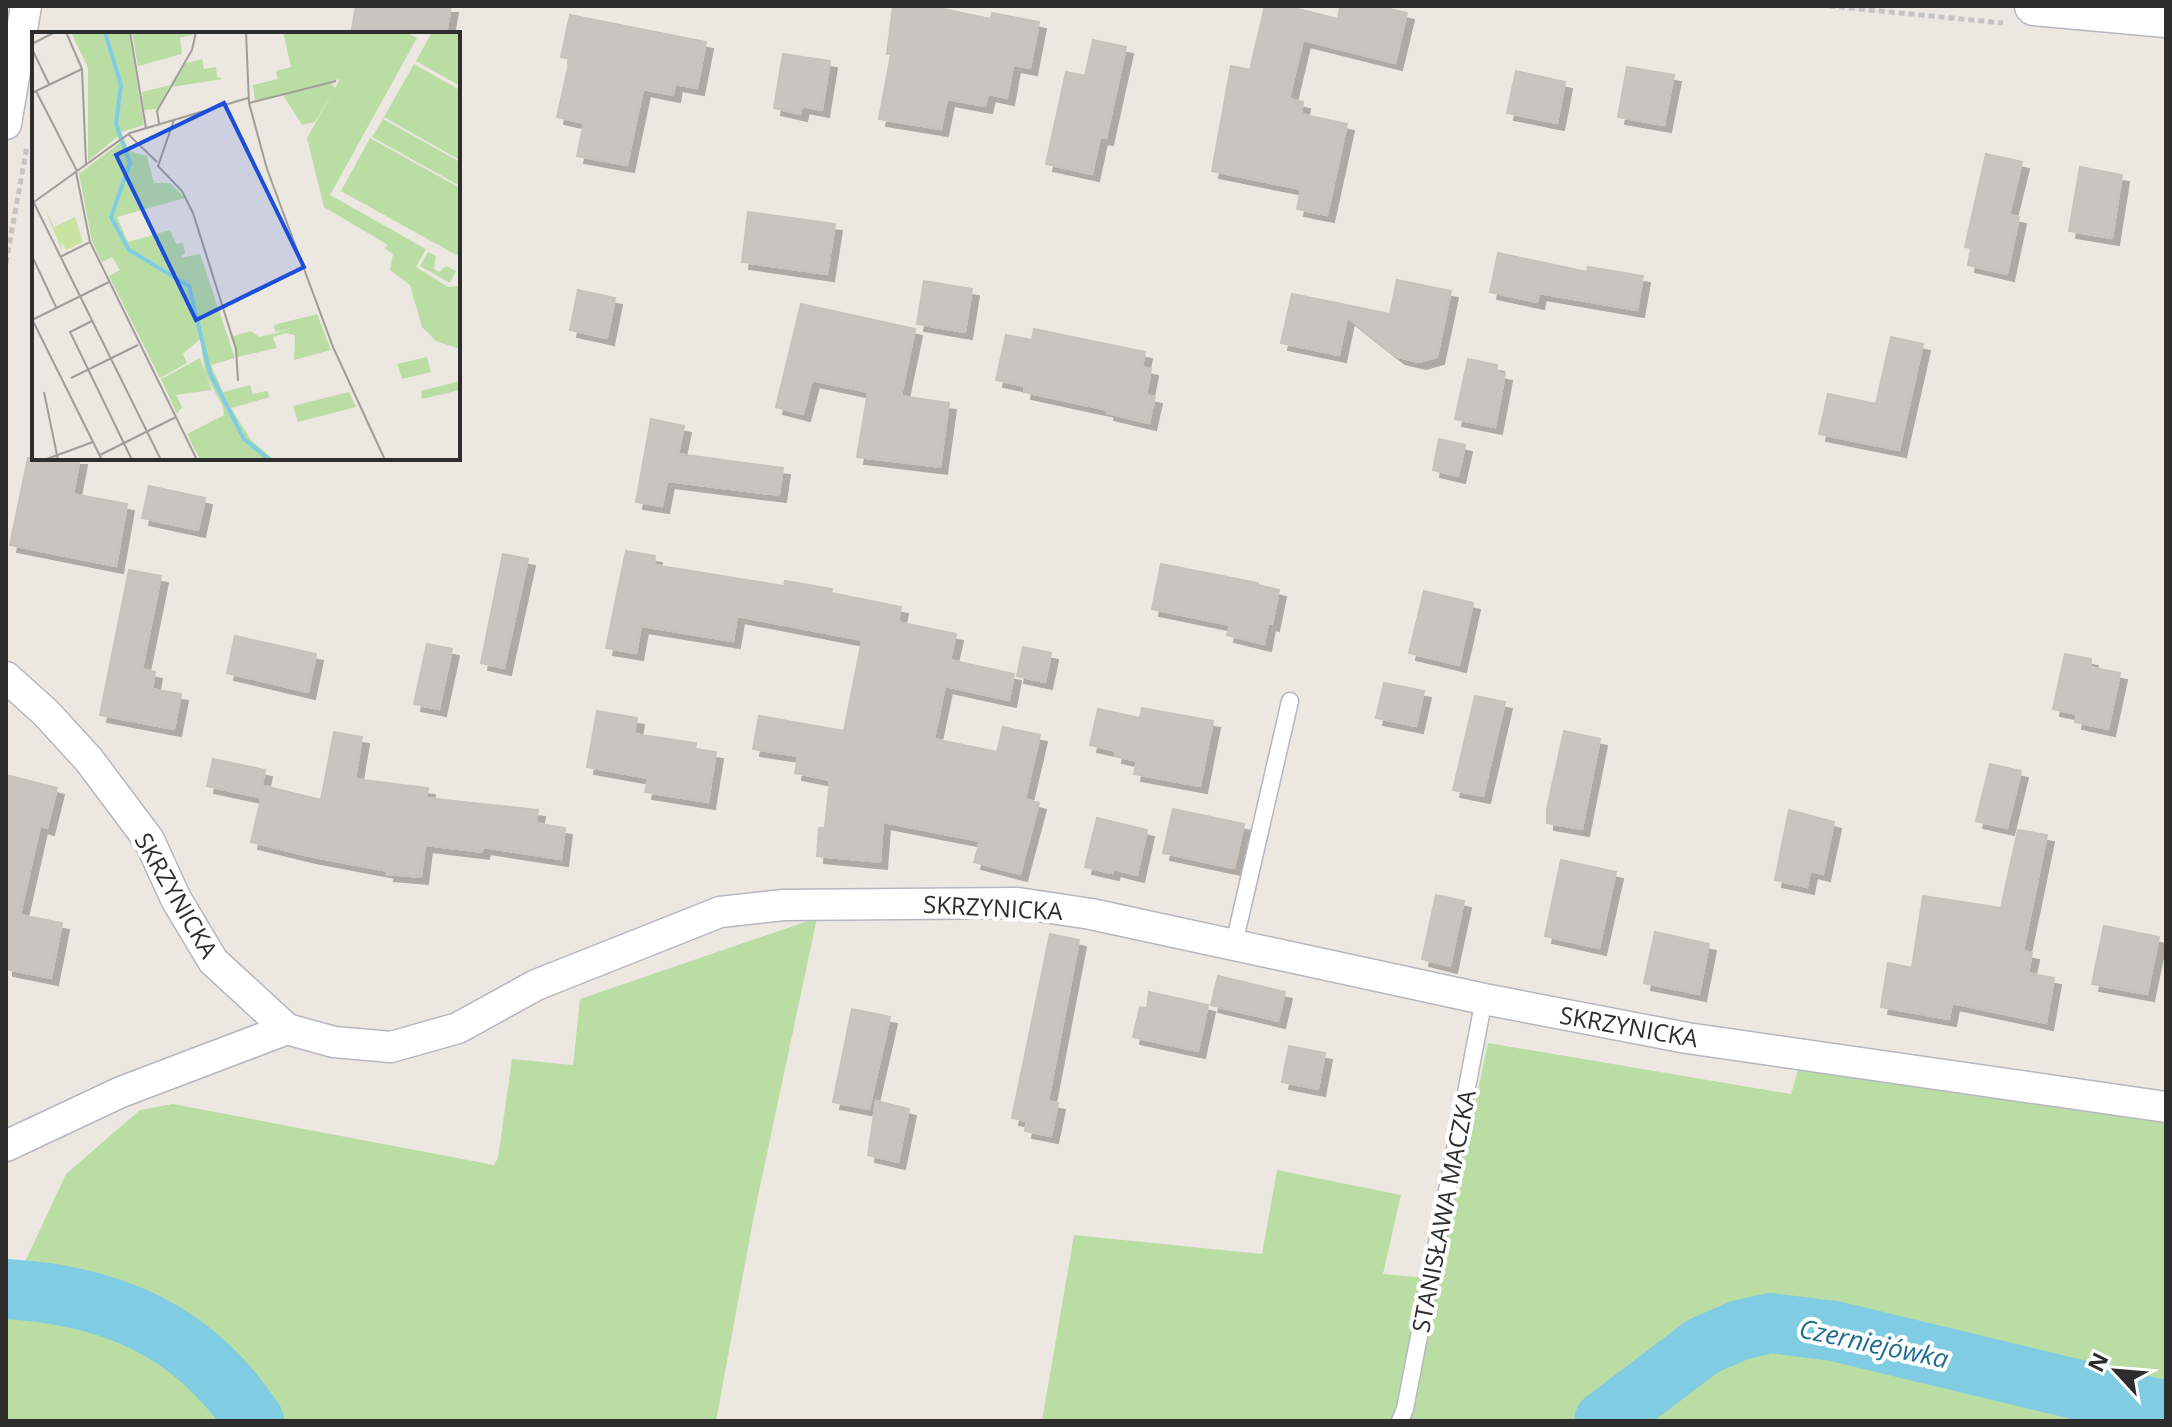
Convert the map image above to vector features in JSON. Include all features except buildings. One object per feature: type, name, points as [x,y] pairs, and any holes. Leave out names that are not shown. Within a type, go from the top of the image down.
[{"type":"street","points":[[18,129],[26,6]]},
{"type":"street","points":[[2024,15],[2166,18]]},
{"type":"street","name":"SKRZYNICKA","points":[[6,677],[46,713],[89,760],[149,840],[176,899],[213,961],[287,1029],[334,1042],[391,1047],[458,1028],[536,985],[720,912],[783,905],[1018,903],[1091,914],[1484,999],[1687,1038],[2166,1107]]},
{"type":"street","points":[[6,1146],[121,1092],[287,1029]]},
{"type":"lane","points":[[1234,944],[1290,701]]},
{"type":"lane","name":"STANISŁAWA MACZKA","points":[[1400,1421],[1405,1409],[1484,999]]},
{"type":"path","points":[[1829,6],[2024,15]]},
{"type":"path","points":[[6,263],[18,129]]},
{"type":"green space","points":[[817,918],[754,1215],[716,1421],[6,1421],[6,1263],[24,1264],[66,1174],[140,1110],[173,1104],[494,1165],[498,1158],[512,1059],[573,1065],[580,999]]},
{"type":"green space","points":[[1488,1043],[1791,1094],[1798,1070],[2166,1123],[2166,1421],[1042,1421],[1074,1235],[1262,1254],[1277,1170],[1401,1195],[1383,1274],[1438,1279]]},
{"type":"waterway","name":"Czerniejówka","points":[[6,1289],[81,1300],[148,1324],[178,1341],[205,1363],[231,1390],[254,1421]]},
{"type":"waterway","name":"Czerniejówka","points":[[1604,1421],[1703,1346],[1740,1330],[1771,1323],[1834,1331],[2166,1411]]}]
